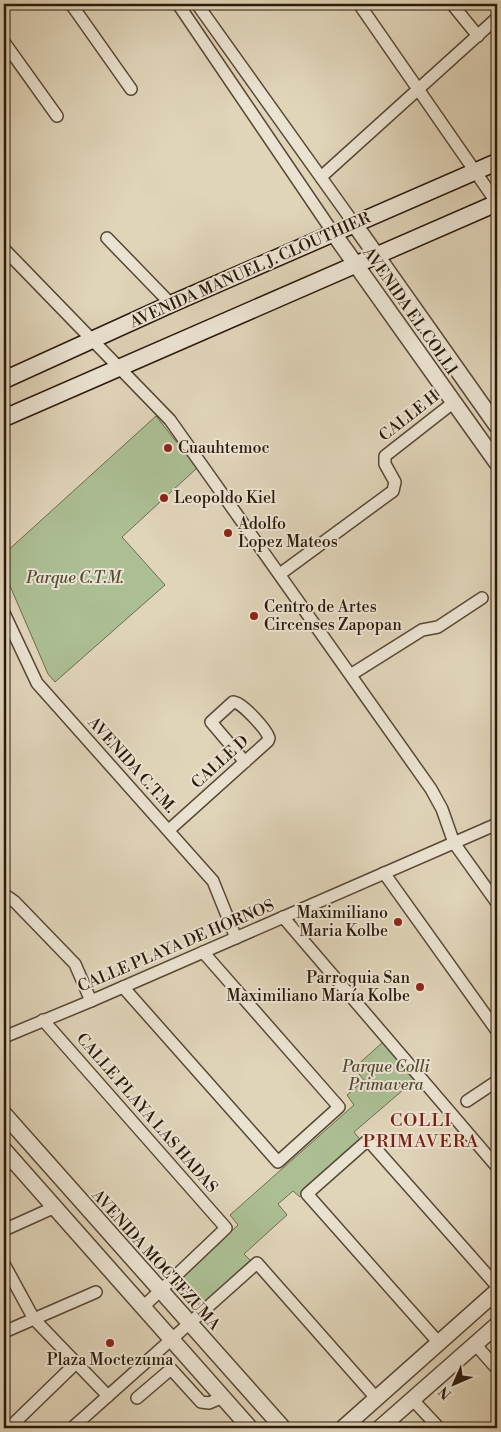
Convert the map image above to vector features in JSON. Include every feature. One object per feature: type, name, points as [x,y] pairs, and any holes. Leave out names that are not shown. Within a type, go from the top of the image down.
[{"type":"main road","name":"AVENIDA MANUEL J. CLOUTHIER","points":[[4,380],[172,304],[497,162]]},
{"type":"main road","points":[[4,418],[497,203]]},
{"type":"street","points":[[71,4],[131,89]]},
{"type":"street","name":"AVENIDA EL COLLI","points":[[178,4],[334,234],[497,463]]},
{"type":"street","name":"AVENIDA EL COLLI","points":[[197,4],[497,426]]},
{"type":"street","points":[[359,4],[497,203]]},
{"type":"street","points":[[452,4],[478,36]]},
{"type":"street","points":[[321,177],[497,18]]},
{"type":"street","points":[[4,42],[57,116]]},
{"type":"street","points":[[107,238],[172,304]]},
{"type":"street","points":[[4,248],[170,420],[352,674],[431,789],[442,809],[454,843],[497,903]]},
{"type":"street","name":"CALLE H","points":[[280,574],[393,491],[396,482],[385,464],[385,456],[454,402]]},
{"type":"street","points":[[352,674],[422,630],[438,627],[482,598]]},
{"type":"street","name":"AVENIDA C.T.M.","points":[[4,613],[37,683],[214,881],[236,938]]},
{"type":"street","name":"CALLE D","points":[[169,830],[244,762],[270,738],[240,704],[236,702],[211,722],[244,762]]},
{"type":"street","name":"CALLE PLAYA DE HORNOS","points":[[4,1037],[497,824]]},
{"type":"street","points":[[384,874],[497,1031]]},
{"type":"street","points":[[6,898],[71,960],[80,973],[90,1001]]},
{"type":"street","points":[[283,918],[497,1167]]},
{"type":"street","points":[[123,987],[278,1162],[339,1107],[202,952]]},
{"type":"street","name":"CALLE PLAYA LAS HADAS","points":[[43,1020],[226,1228],[160,1291]]},
{"type":"street","points":[[467,1102],[497,1081]]},
{"type":"street","name":"AVENIDA MOCTEZUMA","points":[[4,1114],[283,1428]]},
{"type":"street","points":[[439,1343],[307,1194],[368,1140],[497,1286]]},
{"type":"street","points":[[4,1150],[223,1396],[243,1426]]},
{"type":"street","points":[[4,1230],[55,1207]]},
{"type":"street","points":[[72,1428],[257,1263],[376,1399]]},
{"type":"street","points":[[4,1264],[34,1319],[108,1396]]},
{"type":"street","points":[[143,1307],[160,1291]]},
{"type":"street","points":[[343,1428],[497,1291]]},
{"type":"street","points":[[4,1332],[96,1292]]},
{"type":"street","points":[[380,1428],[497,1325]]},
{"type":"street","points":[[475,1344],[497,1369]]},
{"type":"street","points":[[9,1428],[76,1363]]},
{"type":"street","points":[[137,1398],[171,1369],[201,1402],[209,1403],[223,1396]]},
{"type":"street","points":[[413,1400],[439,1428]]},
{"type":"green space","name":"Parque C.T.M.","points":[[156,416],[197,468],[122,537],[165,585],[55,682],[48,674],[4,572],[4,554]]},
{"type":"green space","name":"Parque Colli Primavera","points":[[384,1041],[417,1078],[354,1132],[362,1142],[300,1197],[293,1191],[278,1204],[287,1215],[244,1254],[251,1261],[200,1306],[177,1281],[238,1225],[230,1215],[354,1105],[347,1095],[364,1080],[354,1068]]},
{"type":"place","name":"Cuauhtemoc","points":[[168,448]]},
{"type":"place","name":"Leopoldo Kiel","points":[[164,498]]},
{"type":"place","name":"Adolfo Lopez Mateos","points":[[228,533]]},
{"type":"place","name":"Centro de Artes Circenses Zapopan","points":[[254,616]]},
{"type":"place","name":"Maximiliano Maria Kolbe","points":[[398,922]]},
{"type":"place","name":"Parroquia San Maximiliano María Kolbe","points":[[420,987]]},
{"type":"place","name":"Plaza Moctezuma","points":[[110,1343]]},
{"type":"district","name":"COLLI PRIMAVERA","points":[[421,1130]]}]
